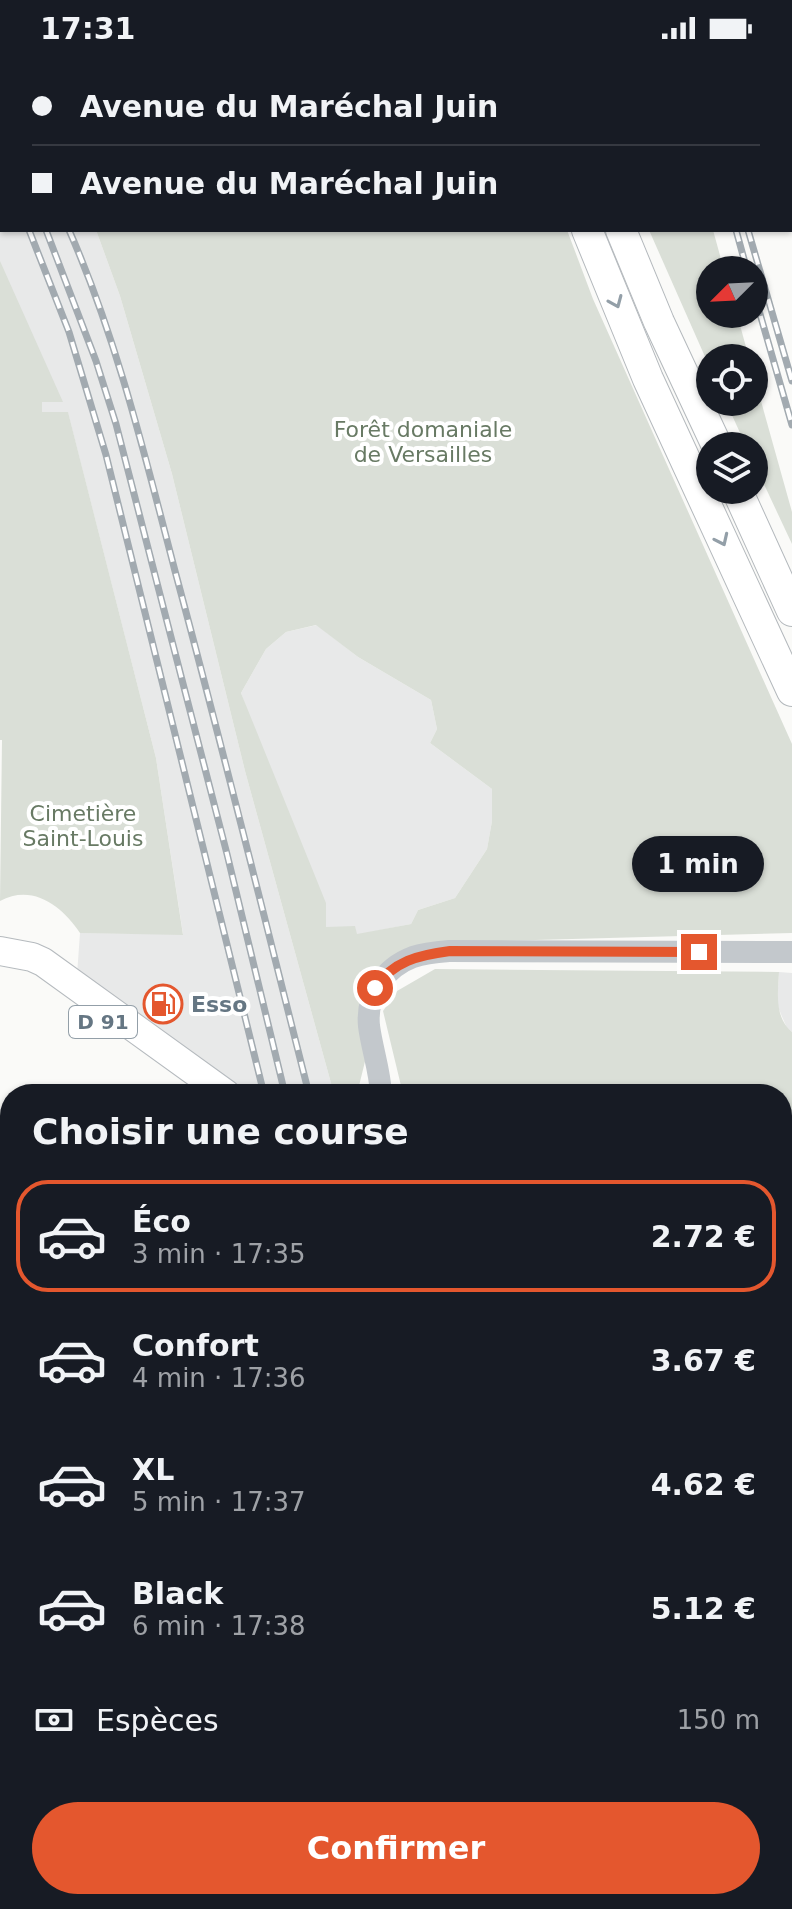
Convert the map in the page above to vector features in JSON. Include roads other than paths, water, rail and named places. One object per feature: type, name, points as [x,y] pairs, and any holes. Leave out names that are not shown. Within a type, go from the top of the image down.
[{"type":"highway","points":[[588,232],[648,379],[792,691]]},
{"type":"highway","points":[[622,232],[659,322],[710,432]]},
{"type":"highway","points":[[743,504],[792,611]]},
{"type":"main road","name":"D 91","points":[[0,951],[43,962],[212,1084]]},
{"type":"main road","name":"D 91","points":[[0,965],[24,968],[43,979],[185,1084]]},
{"type":"street","points":[[379,1084],[369,1028],[371,1000],[381,979],[411,958],[450,951],[792,952]]},
{"type":"railway","points":[[30,232],[69,332],[106,455],[262,1084]]},
{"type":"railway","points":[[47,232],[96,361],[116,424],[283,1084]]},
{"type":"railway","points":[[70,232],[102,313],[141,441],[306,1084]]},
{"type":"railway","points":[[737,232],[743,256]]},
{"type":"railway","points":[[749,232],[792,381]]},
{"type":"railway","points":[[764,328],[792,425]]},
{"type":"place","name":"Esso","points":[[163,1004]]},
{"type":"park label","name":"Forêt domaniale de Versailles","points":[[423,442]]},
{"type":"park label","name":"Cimetière Saint-Louis","points":[[83,826]]}]
